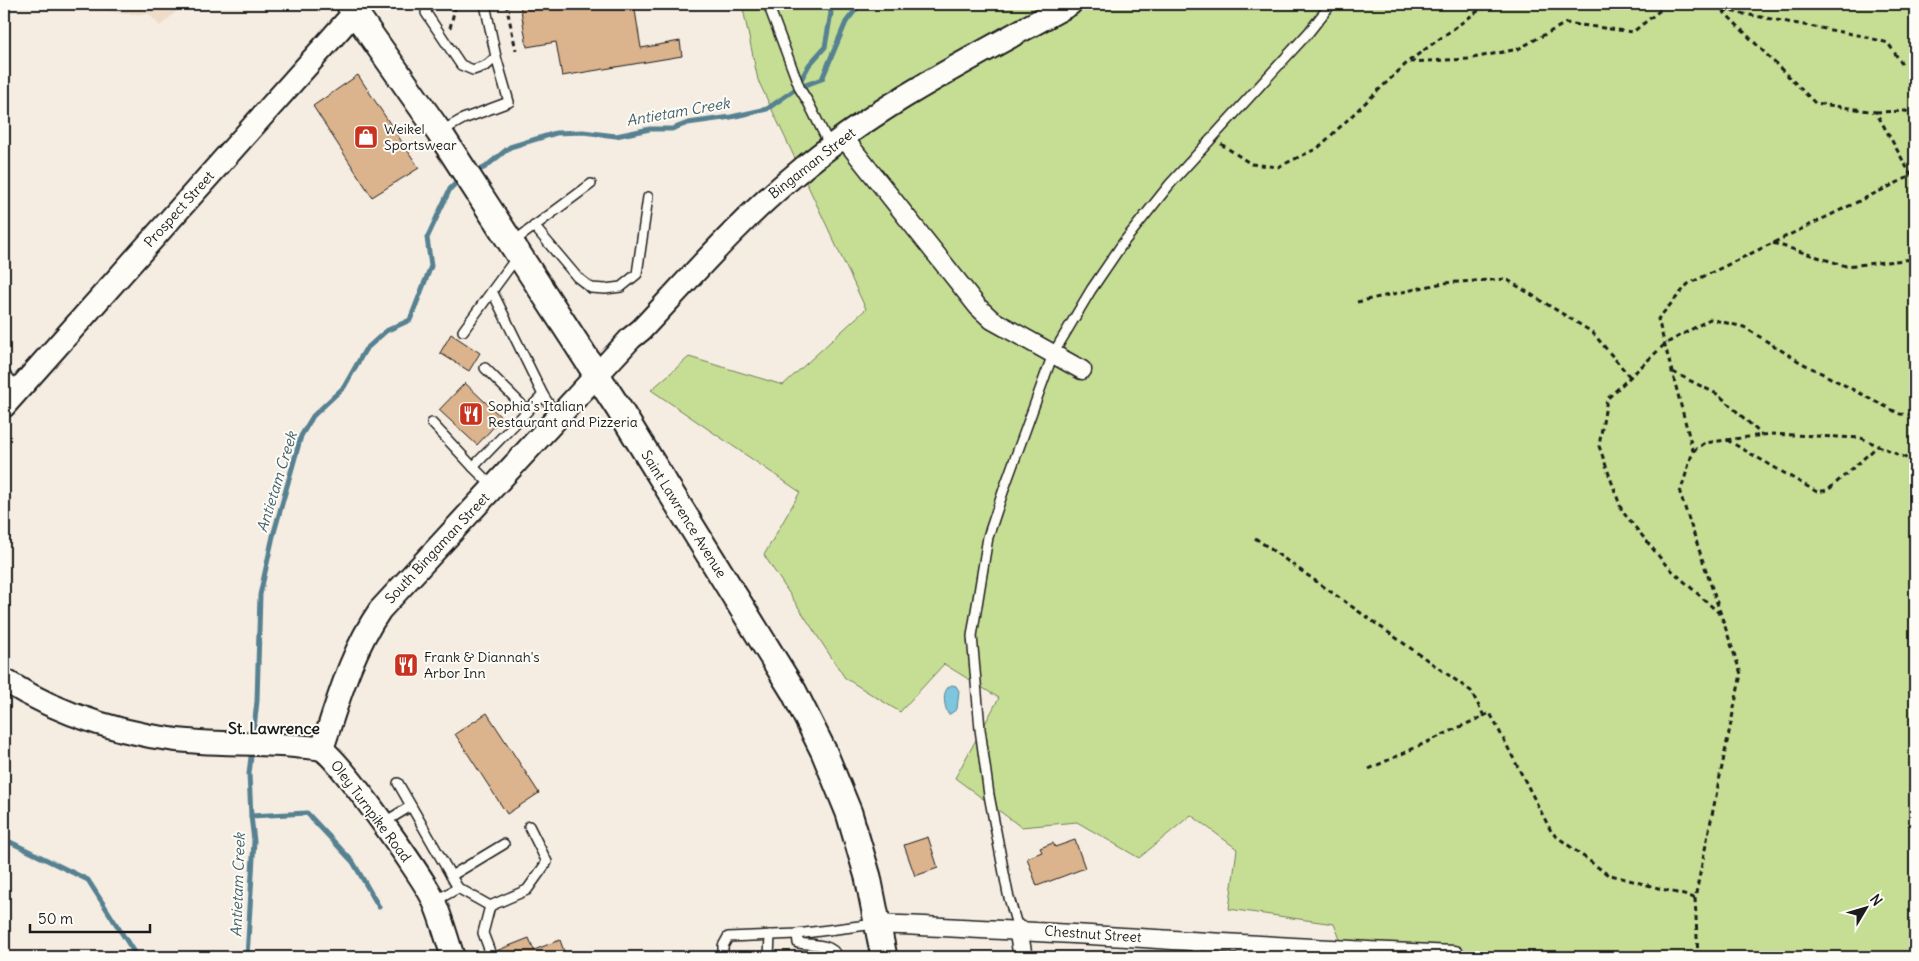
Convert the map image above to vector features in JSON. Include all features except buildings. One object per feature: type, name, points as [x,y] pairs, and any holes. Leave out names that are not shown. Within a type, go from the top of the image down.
[{"type":"main road","name":"Saint Lawrence Avenue","points":[[355,6],[597,376],[765,644],[807,717],[824,752],[849,813],[868,877],[884,957]]},
{"type":"street","name":"Bingaman Street","points":[[597,376],[733,232],[770,196],[836,142],[918,88],[1070,4]]},
{"type":"street","name":"Prospect Street","points":[[4,406],[11,381],[355,6]]},
{"type":"street","points":[[836,142],[992,320],[1082,370]]},
{"type":"street","name":"South Bingaman Street","points":[[322,749],[348,672],[360,642],[370,624],[389,599],[597,376]]},
{"type":"street","name":"Oley Turnpike Road","points":[[4,680],[33,697],[58,708],[125,730],[199,742],[277,744],[322,749],[343,769],[417,872],[434,902],[453,957]]},
{"type":"street","name":"Chestnut Street","points":[[878,924],[1018,929],[1196,949],[1455,955],[1455,957]]},
{"type":"street","points":[[1018,929],[1023,957]]},
{"type":"lane","points":[[427,4],[426,12],[461,65],[473,70],[487,65],[496,57]]},
{"type":"lane","points":[[439,132],[463,119],[509,102],[496,57],[485,4]]},
{"type":"lane","points":[[768,4],[800,89],[836,142]]},
{"type":"lane","points":[[1018,929],[1008,894],[989,795],[980,729],[972,636],[988,537],[1053,354],[1090,290],[1123,243],[1170,184],[1332,4]]},
{"type":"lane","points":[[463,331],[492,291],[515,249],[534,226],[591,184]]},
{"type":"lane","points":[[534,226],[577,278],[591,288],[620,287],[637,274],[648,197]]},
{"type":"lane","points":[[492,291],[543,395],[558,418]]},
{"type":"lane","points":[[485,368],[527,410]]},
{"type":"lane","points":[[473,467],[543,395]]},
{"type":"lane","points":[[432,423],[494,487]]},
{"type":"lane","points":[[398,783],[458,888],[490,906]]},
{"type":"lane","points":[[382,823],[411,806]]},
{"type":"lane","points":[[490,906],[527,890],[547,862],[529,826]]},
{"type":"lane","points":[[451,876],[504,844]]},
{"type":"lane","points":[[434,902],[458,888]]},
{"type":"lane","points":[[490,906],[483,933],[492,957]]},
{"type":"lane","points":[[723,957],[723,946],[728,937],[797,934],[878,924]]},
{"type":"lane","points":[[797,934],[798,944],[829,947],[838,957]]},
{"type":"lane","points":[[769,957],[770,935]]},
{"type":"path","points":[[446,43],[456,4]]},
{"type":"path","points":[[506,4],[516,50]]},
{"type":"path","points":[[1212,138],[1251,164],[1278,167],[1318,148],[1408,62],[1478,11],[1494,4]]},
{"type":"path","points":[[1408,62],[1468,59],[1518,48],[1566,23],[1633,32],[1668,4]]},
{"type":"path","points":[[1716,4],[1814,103],[1876,112],[1906,111],[1915,117]]},
{"type":"path","points":[[1722,10],[1863,36],[1888,43],[1902,64]]},
{"type":"path","points":[[1698,957],[1695,898],[1741,674],[1680,493],[1693,451],[1658,320],[1688,284],[1913,175],[1876,112]]},
{"type":"path","points":[[1772,242],[1846,266],[1915,259]]},
{"type":"path","points":[[1357,302],[1443,283],[1506,279],[1592,332],[1630,377]]},
{"type":"path","points":[[1722,616],[1666,565],[1622,510],[1599,446],[1607,400],[1665,344],[1710,319],[1744,327],[1800,362],[1900,414],[1915,415]]},
{"type":"path","points":[[1672,372],[1718,395],[1762,435]]},
{"type":"path","points":[[1693,451],[1705,443],[1762,435],[1861,438],[1915,462]]},
{"type":"path","points":[[1727,440],[1817,492],[1828,490],[1879,445]]},
{"type":"path","points":[[1255,538],[1471,691],[1484,716]]},
{"type":"path","points":[[1368,769],[1490,713],[1552,833],[1607,874],[1695,898]]},
{"type":"shaded area","points":[[91,4],[185,4],[160,26],[149,14],[124,14],[100,9]]},
{"type":"green space","points":[[742,4],[1915,4],[1915,957],[1347,957],[1334,924],[1229,909],[1237,849],[1191,815],[1139,858],[1077,822],[1021,827],[955,778],[999,698],[944,664],[900,712],[845,678],[764,555],[800,492],[651,390],[689,357],[783,385],[866,309],[758,80]]},
{"type":"water","points":[[952,685],[956,686],[959,691],[957,709],[948,714],[945,706],[945,694],[946,690]]},
{"type":"waterway","points":[[798,85],[809,65],[825,47],[831,13],[829,4]]},
{"type":"waterway","name":"Antietam Creek","points":[[474,172],[484,168],[510,147],[556,133],[583,132],[616,136],[650,129],[672,129],[688,123],[731,117],[767,109],[797,88],[822,79],[846,22],[860,4]]},
{"type":"waterway","name":"Antietam Creek","points":[[253,737],[257,701],[260,595],[273,536],[301,436],[313,416],[344,387],[365,350],[386,331],[410,320],[431,266],[427,238],[450,189],[460,179]]},
{"type":"waterway","name":"Antietam Creek","points":[[247,957],[254,841],[249,774],[252,748]]},
{"type":"waterway","points":[[251,816],[307,813],[353,862],[379,907]]},
{"type":"waterway","points":[[4,839],[88,880],[137,957]]},
{"type":"place","name":"Weikel Sportswear","points":[[366,137]]},
{"type":"place","name":"Sophia's Italian Restaurant and Pizzeria","points":[[471,414]]},
{"type":"place","name":"Frank & Diannah's Arbor Inn","points":[[406,665]]},
{"type":"district","name":"St. Lawrence","points":[[274,728]]}]
